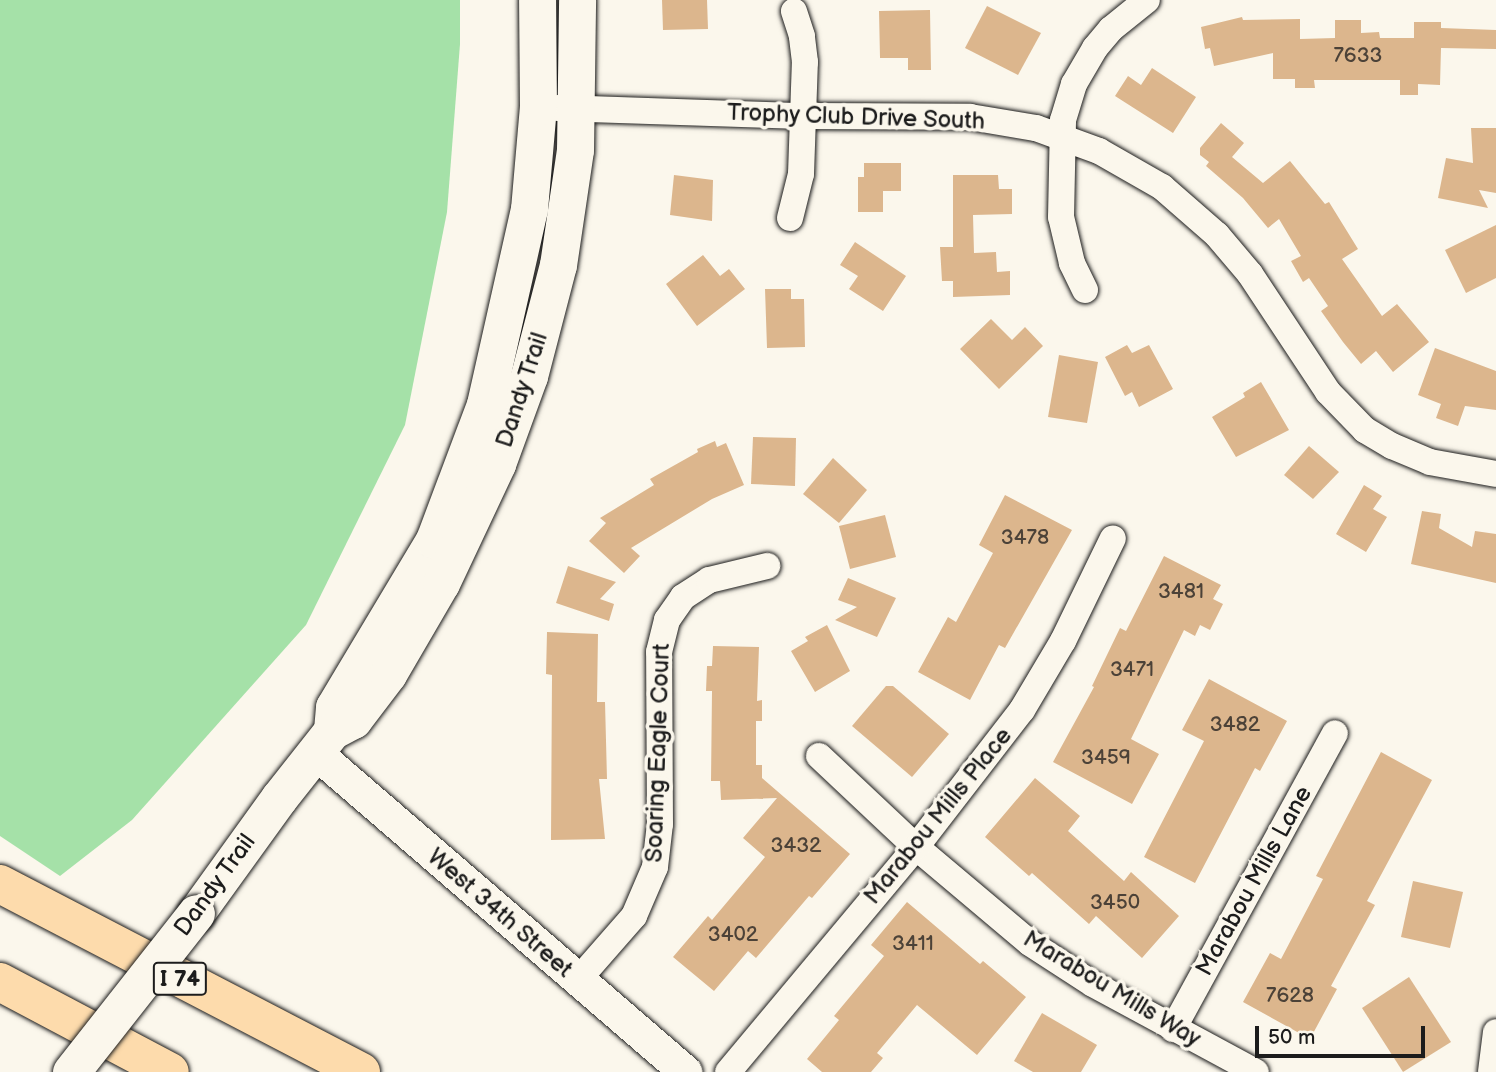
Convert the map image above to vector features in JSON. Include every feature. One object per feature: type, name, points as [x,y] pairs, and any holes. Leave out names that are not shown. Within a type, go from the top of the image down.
[{"type":"highway","name":"I 74","points":[[0,884],[361,1072]]},
{"type":"highway","points":[[0,982],[170,1072]]},
{"type":"main road","name":"Dandy Trail","points":[[324,742],[334,707],[434,540],[485,404],[529,209],[538,107],[537,0]]},
{"type":"main road","name":"Dandy Trail","points":[[71,1072],[196,913],[324,742],[353,720],[395,663],[441,583],[498,464],[528,376],[555,275],[572,173],[577,108],[577,0]]},
{"type":"street","points":[[1085,290],[1072,262],[1063,227],[1061,137],[1067,104],[1083,65],[1111,29],[1147,0]]},
{"type":"street","points":[[790,218],[800,184],[803,116],[804,51],[794,11]]},
{"type":"street","name":"Trophy Club Drive South","points":[[538,107],[803,116],[970,117],[1036,128],[1099,151],[1149,178],[1217,235],[1250,274],[1328,392],[1365,429],[1392,446],[1430,462],[1496,474]]},
{"type":"street","name":"Marabou Mills Place","points":[[728,1072],[916,847],[1022,710],[1063,641],[1113,538]]},
{"type":"street","name":"Soaring Eagle Court","points":[[578,980],[634,916],[655,867],[660,824],[659,652],[667,620],[683,597],[709,579],[767,566]]},
{"type":"street","name":"Marabou Mills Lane","points":[[1173,1030],[1335,733]]},
{"type":"street","name":"West 34th Street","points":[[324,742],[578,980],[685,1072]]},
{"type":"street","name":"Marabou Mills Way","points":[[819,756],[916,847],[1030,943],[1173,1030],[1256,1072]]},
{"type":"street","points":[[1491,1072],[1496,1032]]},
{"type":"green space","points":[[0,0],[460,0],[460,44],[447,212],[405,425],[306,625],[132,820],[60,876],[0,836]]},
{"type":"building","points":[[662,0],[707,0],[708,29],[663,30]]},
{"type":"building","points":[[987,6],[1041,33],[1018,75],[965,48]]},
{"type":"building","points":[[930,10],[931,70],[908,70],[908,58],[880,58],[879,11]]},
{"type":"building","points":[[1242,17],[1243,20],[1300,19],[1300,39],[1335,38],[1335,20],[1361,20],[1361,33],[1379,32],[1380,38],[1414,38],[1414,22],[1441,22],[1441,28],[1496,30],[1496,49],[1441,48],[1440,85],[1418,84],[1418,95],[1400,95],[1400,80],[1314,80],[1315,88],[1295,88],[1295,79],[1273,79],[1273,53],[1214,66],[1210,48],[1205,49],[1201,27]]},
{"type":"building","points":[[1152,68],[1196,97],[1173,133],[1115,96],[1128,76],[1141,85]]},
{"type":"building","points":[[1221,123],[1244,143],[1232,157],[1263,183],[1290,161],[1325,204],[1329,202],[1358,249],[1342,259],[1382,316],[1397,304],[1429,342],[1393,372],[1376,351],[1361,364],[1343,342],[1321,311],[1328,306],[1309,278],[1303,282],[1291,261],[1301,256],[1279,219],[1268,228],[1243,198],[1206,166],[1209,162],[1200,155],[1200,148]]},
{"type":"building","points":[[1471,128],[1496,128],[1496,193],[1479,190],[1488,208],[1438,198],[1446,158],[1473,163]]},
{"type":"building","points":[[864,163],[901,163],[901,191],[883,191],[883,212],[858,212],[858,177],[864,177]]},
{"type":"building","points":[[674,175],[713,180],[712,221],[670,215]]},
{"type":"building","points":[[953,175],[998,175],[999,189],[1012,189],[1012,214],[973,215],[974,253],[996,252],[997,272],[1010,271],[1010,295],[953,297],[953,281],[942,281],[940,247],[953,247]]},
{"type":"building","points":[[1496,225],[1496,278],[1466,293],[1445,250]]},
{"type":"building","points":[[855,242],[906,276],[883,311],[849,289],[858,276],[840,265]]},
{"type":"building","points":[[703,255],[720,276],[729,269],[745,289],[697,326],[666,284]]},
{"type":"building","points":[[765,289],[791,289],[791,299],[804,299],[805,347],[767,348]]},
{"type":"building","points":[[991,319],[1012,340],[1025,327],[1043,346],[999,389],[960,349]]},
{"type":"building","points":[[1127,345],[1132,353],[1149,345],[1173,389],[1139,407],[1132,392],[1125,396],[1105,357]]},
{"type":"building","points":[[1435,348],[1496,371],[1496,410],[1465,406],[1458,426],[1436,418],[1441,404],[1418,395]]},
{"type":"building","points":[[1059,355],[1098,362],[1087,423],[1048,417]]},
{"type":"building","points":[[1261,382],[1289,430],[1236,457],[1212,417],[1245,397],[1243,393]]},
{"type":"building","points":[[753,437],[796,438],[795,486],[751,484]]},
{"type":"building","points":[[715,441],[717,447],[726,443],[744,485],[712,499],[631,548],[640,556],[624,573],[589,541],[606,523],[600,518],[654,485],[650,479],[698,452],[697,449]]},
{"type":"building","points":[[1309,446],[1339,472],[1313,499],[1284,475]]},
{"type":"building","points":[[833,458],[867,490],[839,523],[803,494]]},
{"type":"building","points":[[1364,485],[1382,496],[1373,509],[1387,517],[1366,552],[1336,534]]},
{"type":"building","points":[[1005,495],[1072,530],[1005,648],[999,645],[970,700],[918,672],[948,617],[956,622],[993,553],[979,545]]},
{"type":"building","points":[[1422,511],[1441,514],[1439,528],[1472,547],[1475,531],[1496,534],[1496,583],[1411,564]]},
{"type":"building","points":[[885,515],[896,557],[850,569],[839,526]]},
{"type":"building","points":[[1164,556],[1221,585],[1213,599],[1223,604],[1210,630],[1200,625],[1195,636],[1184,630],[1131,739],[1159,754],[1132,804],[1053,762],[1094,687],[1092,686],[1120,628],[1126,631]]},
{"type":"building","points":[[568,566],[616,582],[600,599],[614,604],[609,621],[556,603]]},
{"type":"building","points":[[848,578],[896,598],[877,637],[835,620],[857,607],[838,600]]},
{"type":"building","points":[[827,625],[850,671],[815,692],[791,651],[808,641],[805,637]]},
{"type":"building","points":[[547,632],[598,634],[597,702],[605,702],[607,779],[599,779],[605,839],[551,840],[552,675],[546,674]]},
{"type":"building","points":[[713,646],[759,647],[757,701],[762,700],[762,721],[756,721],[756,765],[762,765],[762,778],[850,854],[812,898],[809,896],[756,958],[748,951],[714,991],[673,957],[708,916],[712,920],[765,857],[743,838],[777,798],[721,800],[720,781],[711,781],[712,691],[706,691],[707,666],[712,666]]},
{"type":"building","points":[[1209,679],[1287,721],[1260,771],[1255,768],[1195,883],[1144,857],[1204,741],[1182,730]]},
{"type":"building","points":[[886,686],[893,686],[949,734],[912,777],[852,726]]},
{"type":"building","points":[[1381,752],[1432,780],[1367,901],[1375,905],[1331,986],[1337,989],[1310,1039],[1243,1002],[1270,953],[1281,959],[1323,879],[1316,876]]},
{"type":"building","points":[[1035,778],[1080,816],[1068,831],[1124,881],[1131,872],[1179,916],[1142,958],[1096,916],[1089,924],[1032,873],[1029,876],[985,837]]},
{"type":"building","points":[[1413,881],[1463,892],[1450,948],[1401,937]]},
{"type":"building","points":[[907,902],[980,964],[983,961],[1026,997],[977,1055],[917,1005],[877,1053],[883,1058],[871,1072],[822,1072],[807,1059],[839,1020],[834,1016],[884,956],[871,945]]},
{"type":"building","points":[[1409,977],[1451,1042],[1403,1072],[1362,1008]]},
{"type":"building","points":[[1042,1013],[1097,1045],[1081,1072],[1033,1072],[1014,1061]]}]
